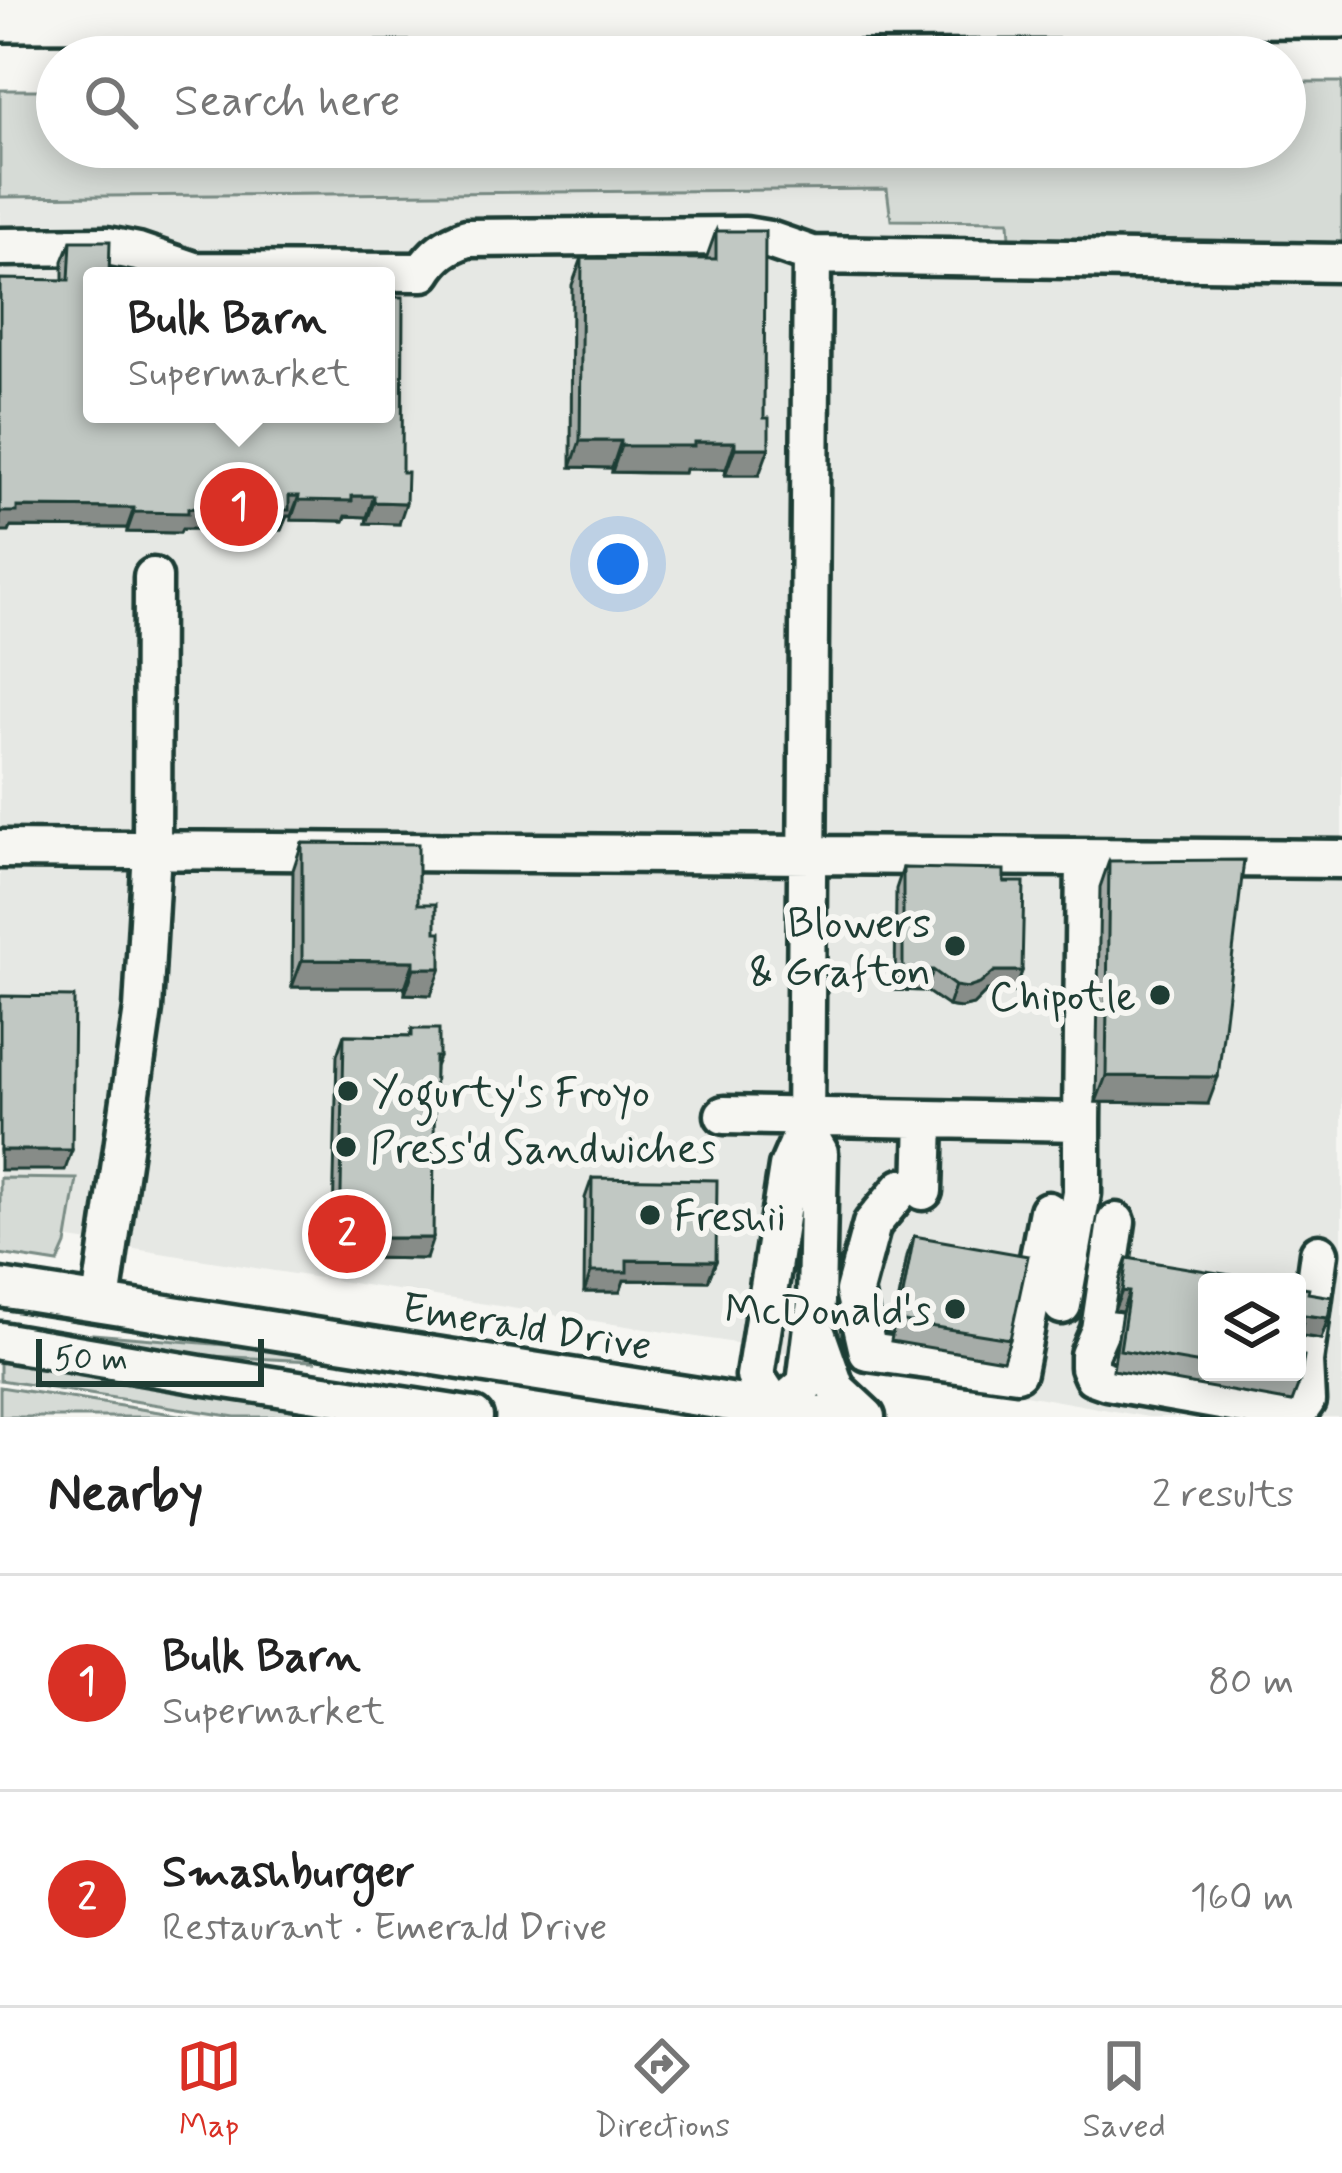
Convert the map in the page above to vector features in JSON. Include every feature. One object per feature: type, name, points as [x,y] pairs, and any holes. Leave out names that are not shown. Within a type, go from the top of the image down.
[{"type":"highway","points":[[0,15],[1342,11]]},
{"type":"street","points":[[395,272],[423,272],[448,245],[467,238],[745,236],[812,254],[1342,262]]},
{"type":"street","points":[[0,247],[107,246],[179,267]]},
{"type":"street","points":[[805,1122],[819,1152],[814,1325],[806,1384],[776,1413],[755,1376],[788,1167],[805,1122],[812,254]]},
{"type":"street","points":[[101,1302],[143,1009],[152,851],[153,577]]},
{"type":"street","points":[[0,850],[1342,860]]},
{"type":"street","points":[[1062,1305],[1082,1193],[1085,858]]},
{"type":"street","points":[[724,1115],[805,1122],[1082,1122]]},
{"type":"street","points":[[925,1119],[912,1190],[872,1224],[854,1291],[868,1352],[1017,1372],[1048,1211]]},
{"type":"street","points":[[1116,1222],[1100,1330],[1089,1355],[1094,1376],[1278,1411],[1301,1408],[1306,1401],[1304,1362],[1319,1253]]},
{"type":"street","name":"Emerald Drive","points":[[0,1288],[776,1413],[826,1417]]},
{"type":"street","points":[[814,1325],[836,1389],[866,1417]]},
{"type":"street","points":[[0,1341],[474,1417]]},
{"type":"shaded area","points":[[1306,82],[1342,82],[1342,244],[1010,239],[1009,221],[891,220],[887,189],[0,197],[0,90],[36,90],[36,168],[1306,168]]},
{"type":"shaded area","points":[[916,189],[1342,206],[1342,1417],[1148,1417],[729,1342],[0,1228],[0,197]]},
{"type":"shaded area","points":[[0,1178],[77,1179],[66,1245],[58,1263],[0,1254]]},
{"type":"shaded area","points":[[93,1334],[250,1347],[311,1356],[314,1361],[188,1355],[93,1340]]},
{"type":"shaded area","points":[[0,1362],[352,1417],[235,1417],[0,1380]]},
{"type":"shaded area","points":[[0,1387],[191,1417],[0,1417]]},
{"type":"building","points":[[716,231],[765,231],[764,418],[769,418],[769,448],[735,448],[735,442],[621,446],[621,441],[580,441],[582,258],[716,259]]},
{"type":"building","points":[[71,241],[110,241],[109,267],[83,267],[83,423],[395,423],[395,297],[403,297],[406,503],[374,502],[374,496],[352,496],[352,501],[289,496],[289,510],[278,510],[278,514],[188,508],[188,513],[17,507],[17,512],[0,512],[0,279],[69,280]]},
{"type":"building","points":[[302,843],[418,844],[418,904],[436,904],[441,968],[414,968],[414,961],[302,960]]},
{"type":"building","name":"Chipotle","points":[[1244,860],[1218,1077],[1106,1076],[1109,861]]},
{"type":"building","name":"Blowers & Grafton","points":[[903,868],[1004,870],[1004,882],[1024,882],[1022,971],[995,971],[968,988],[955,986],[933,970],[903,970]]},
{"type":"building","points":[[0,996],[74,997],[72,1150],[0,1150]]},
{"type":"building","points":[[412,1029],[439,1029],[433,1238],[373,1238],[373,1244],[340,1244],[344,1035],[412,1036]]},
{"type":"building","points":[[592,1178],[717,1180],[716,1261],[627,1260],[627,1272],[591,1272]]},
{"type":"building","name":"McDonald's","points":[[914,1236],[1028,1256],[1010,1339],[898,1321]]},
{"type":"building","points":[[1127,1258],[1218,1273],[1198,1273],[1198,1363],[1120,1350],[1129,1292],[1122,1291]]},
{"type":"building","points":[[1306,1288],[1308,1293],[1332,1297],[1328,1318],[1306,1315]]},
{"type":"place","name":"Bulk Barn","points":[[239,507]]},
{"type":"place","name":"Blowers & Grafton","points":[[955,946]]},
{"type":"place","name":"Chipotle","points":[[1160,995]]},
{"type":"place","name":"Yogurty's Froyo","points":[[348,1091]]},
{"type":"place","name":"Press'd Sandwiches","points":[[346,1147]]},
{"type":"place","name":"Freshii","points":[[650,1215]]},
{"type":"place","name":"Smashburger","points":[[347,1234]]},
{"type":"place","name":"McDonald's","points":[[955,1309]]}]
